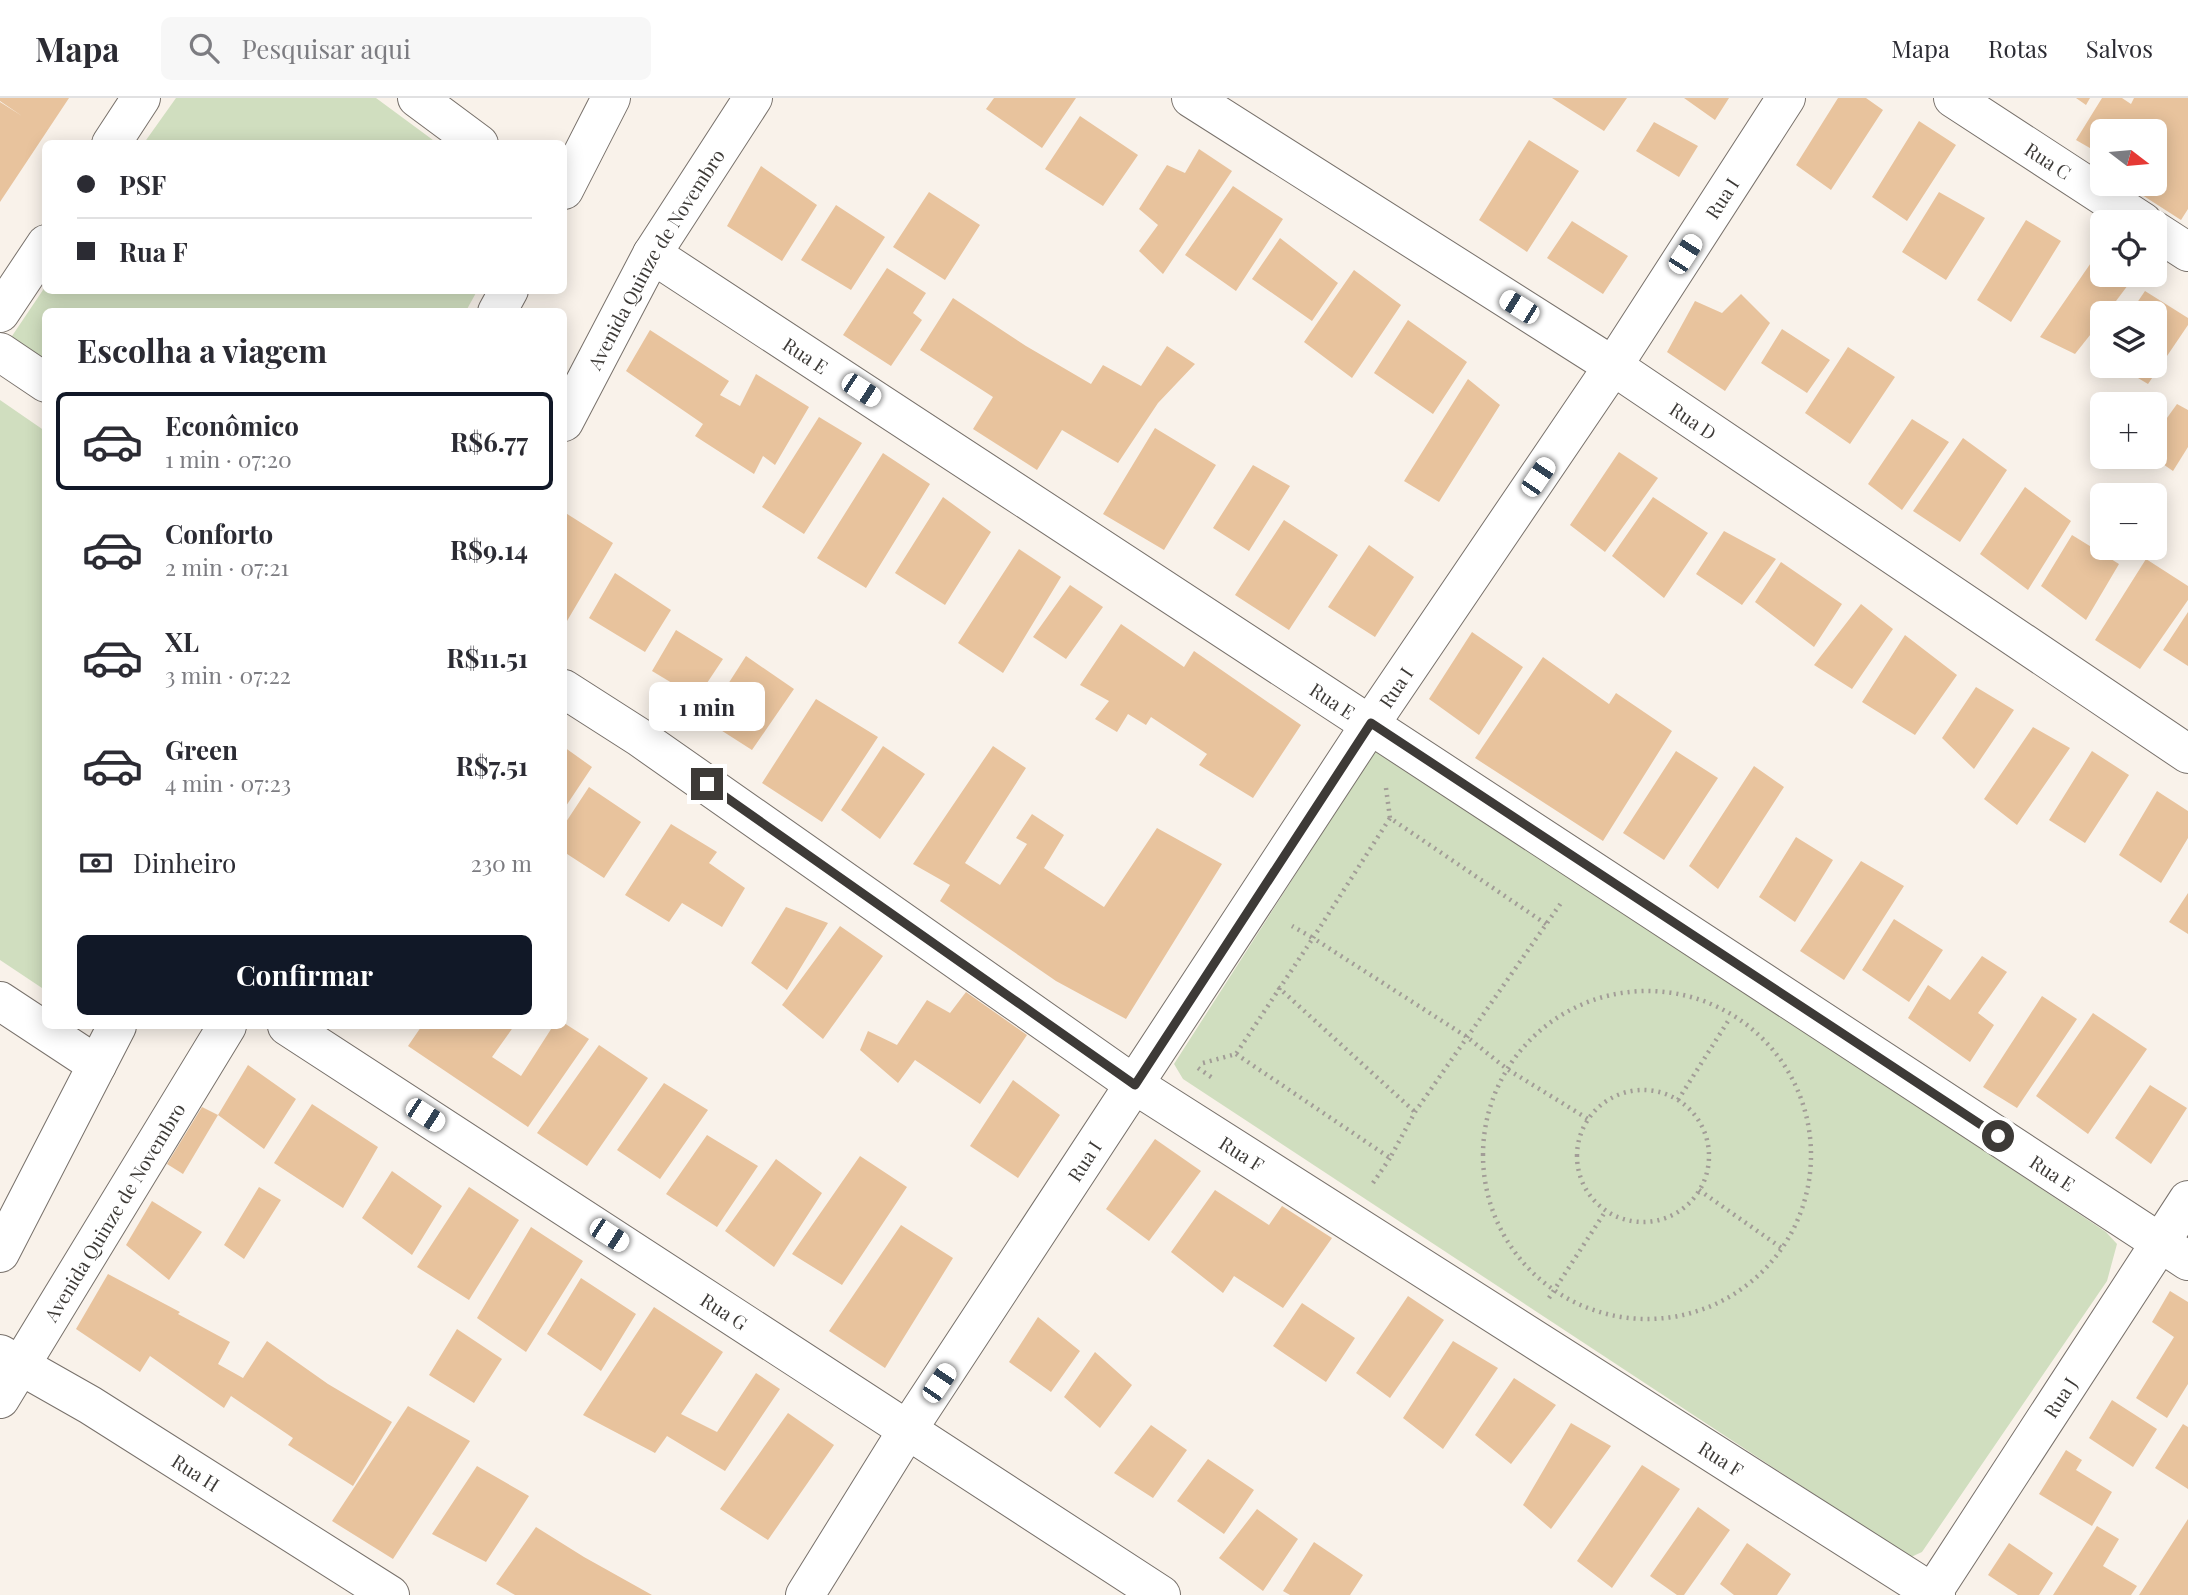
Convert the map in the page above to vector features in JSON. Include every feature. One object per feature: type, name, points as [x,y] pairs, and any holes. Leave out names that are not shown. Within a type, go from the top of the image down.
[{"type":"street","points":[[114,140],[141,98]]},
{"type":"street","points":[[416,98],[474,140]]},
{"type":"street","points":[[567,184],[611,98]]},
{"type":"street","name":"Avenida Quinze de Novembro","points":[[567,416],[652,254],[753,98]]},
{"type":"street","name":"Rua D","points":[[1191,98],[1613,366],[2188,754]]},
{"type":"street","name":"Rua I","points":[[805,1595],[908,1429],[1371,723],[1613,366],[1786,98]]},
{"type":"street","name":"Rua C","points":[[1953,98],[2125,210]]},
{"type":"street","points":[[2167,238],[2188,252]]},
{"type":"street","points":[[0,313],[42,250]]},
{"type":"street","name":"Rua E","points":[[652,254],[2174,1252]]},
{"type":"street","points":[[0,352],[42,380]]},
{"type":"street","name":"Rua F","points":[[567,691],[639,737],[1135,1085],[1934,1594]]},
{"type":"street","points":[[0,1001],[42,1029]]},
{"type":"street","points":[[42,1029],[97,1065]]},
{"type":"street","points":[[0,1253],[115,1029]]},
{"type":"street","name":"Avenida Quinze de Novembro","points":[[0,1399],[10,1360],[225,1029]]},
{"type":"street","name":"Rua G","points":[[292,1029],[1161,1595]]},
{"type":"street","name":"Rua J","points":[[1934,1594],[2174,1252],[2188,1200]]},
{"type":"street","name":"Rua H","points":[[10,1360],[90,1405],[390,1595]]},
{"type":"path","points":[[1202,1055],[1195,1065],[1236,1054],[1390,818],[1385,785]]},
{"type":"path","points":[[1390,818],[1546,924]]},
{"type":"path","points":[[1236,1054],[1390,1158],[1415,1112],[1569,892]]},
{"type":"path","points":[[1290,925],[1467,1037],[1507,1069],[1588,1119]]},
{"type":"path","points":[[1278,987],[1415,1112]]},
{"type":"path","points":[[1640,989],[1692,994],[1729,1019],[1778,1052],[1803,1098],[1812,1149],[1806,1202],[1783,1249],[1747,1287],[1697,1313],[1640,1321],[1585,1309],[1536,1278],[1502,1233],[1484,1179],[1486,1122],[1507,1069],[1544,1026],[1589,1000],[1640,989]]},
{"type":"path","points":[[1678,1100],[1734,1011]]},
{"type":"path","points":[[1646,1090],[1669,1094],[1688,1106],[1702,1125],[1709,1146],[1708,1169],[1699,1190],[1686,1207],[1668,1219],[1648,1223],[1626,1222],[1605,1212],[1591,1199],[1580,1180],[1576,1160],[1579,1138],[1588,1119],[1603,1103],[1624,1092],[1646,1090]]},
{"type":"path","points":[[1372,1184],[1383,1191]]},
{"type":"path","points":[[1699,1190],[1783,1249]]},
{"type":"path","points":[[1546,1304],[1605,1212]]},
{"type":"green space","points":[[176,98],[376,98],[433,140],[146,140]]},
{"type":"green space","points":[[42,291],[42,294],[475,294],[468,308],[42,308],[42,360],[10,339]]},
{"type":"green space","points":[[0,400],[42,429],[42,988],[0,960]]},
{"type":"green space","points":[[1376,749],[1390,754],[2106,1232],[2117,1244],[2107,1281],[1922,1552],[1911,1557],[1882,1539],[1183,1079],[1174,1064]]},
{"type":"building","points":[[0,98],[69,98],[0,202],[0,102],[22,116],[0,101]]},
{"type":"building","points":[[994,98],[1076,98],[1042,148],[986,109]]},
{"type":"building","points":[[1552,98],[1627,98],[1604,131]]},
{"type":"building","points":[[1684,98],[1729,98],[1715,120]]},
{"type":"building","points":[[1838,98],[1866,98],[1883,110],[1831,190],[1796,165]]},
{"type":"building","points":[[2076,98],[2090,98],[2086,105]]},
{"type":"building","points":[[2102,98],[2122,98],[2131,104],[2134,98],[2188,98],[2188,209],[2181,220],[2144,196],[2167,196],[2167,119],[2090,119],[2090,148],[2076,140]]},
{"type":"building","points":[[1080,116],[1138,155],[1103,206],[1045,169]]},
{"type":"building","points":[[1919,121],[1956,145],[1907,221],[1872,197]]},
{"type":"building","points":[[1654,122],[1698,146],[1679,177],[1636,151]]},
{"type":"building","points":[[1529,140],[1579,171],[1527,252],[1479,220]]},
{"type":"building","points":[[1199,149],[1232,171],[1163,274],[1139,251],[1158,225],[1139,209],[1167,165],[1185,173]]},
{"type":"building","points":[[761,166],[817,205],[782,261],[727,226]]},
{"type":"building","points":[[1233,186],[1283,219],[1236,291],[1185,255]]},
{"type":"building","points":[[929,192],[980,225],[945,280],[893,247]]},
{"type":"building","points":[[1939,192],[1985,218],[1946,280],[1902,252]]},
{"type":"building","points":[[836,205],[885,237],[851,290],[801,260]]},
{"type":"building","points":[[2026,220],[2061,241],[2011,322],[1977,300]]},
{"type":"building","points":[[1572,221],[1628,256],[1603,294],[1547,258]]},
{"type":"building","points":[[1280,238],[1338,283],[1312,321],[1252,279]]},
{"type":"building","points":[[2090,264],[2090,287],[2126,287],[2116,301],[2090,301],[2090,335],[2075,354],[2040,337]]},
{"type":"building","points":[[887,268],[926,293],[913,313],[922,320],[891,366],[843,335]]},
{"type":"building","points":[[1354,270],[1401,305],[1352,378],[1304,342]]},
{"type":"building","points":[[2145,291],[2161,301],[2138,301]]},
{"type":"building","points":[[1741,294],[1770,323],[1725,391],[1667,352],[1695,301],[1722,313]]},
{"type":"building","points":[[953,298],[1026,346],[1091,384],[1103,365],[1141,386],[1167,346],[1195,364],[1158,403],[1118,463],[1062,430],[1037,470],[973,429],[993,397],[920,350]]},
{"type":"building","points":[[2167,305],[2188,318],[2188,325],[2167,356]]},
{"type":"building","points":[[1408,320],[1467,362],[1433,414],[1374,373]]},
{"type":"building","points":[[1782,329],[1830,360],[1807,393],[1761,363]]},
{"type":"building","points":[[650,330],[729,381],[720,395],[740,406],[756,374],[809,407],[775,465],[763,456],[754,474],[695,436],[703,424],[626,371]]},
{"type":"building","points":[[1848,347],[1895,377],[1850,444],[1805,413]]},
{"type":"building","points":[[2138,378],[2152,378],[2148,384]]},
{"type":"building","points":[[1468,379],[1500,405],[1439,502],[1404,481]]},
{"type":"building","points":[[2177,404],[2188,410],[2188,447],[2173,471],[2167,467],[2167,418]]},
{"type":"building","points":[[819,417],[862,443],[804,534],[762,507]]},
{"type":"building","points":[[1912,419],[1949,442],[1902,510],[1868,484]]},
{"type":"building","points":[[1155,428],[1216,465],[1164,550],[1103,514]]},
{"type":"building","points":[[1963,438],[2007,470],[1960,542],[1913,511]]},
{"type":"building","points":[[1619,452],[1658,478],[1605,552],[1570,525]]},
{"type":"building","points":[[883,453],[930,484],[866,588],[817,558]]},
{"type":"building","points":[[1253,465],[1290,486],[1249,551],[1213,528]]},
{"type":"building","points":[[2025,487],[2071,521],[2028,590],[1980,554]]},
{"type":"building","points":[[943,497],[991,532],[945,605],[895,573]]},
{"type":"building","points":[[1653,497],[1708,533],[1664,598],[1612,556]]},
{"type":"building","points":[[567,514],[613,543],[567,621]]},
{"type":"building","points":[[1284,520],[1338,555],[1289,630],[1235,595]]},
{"type":"building","points":[[1724,531],[1776,559],[1742,605],[1696,574]]},
{"type":"building","points":[[2072,535],[2090,546],[2090,560],[2113,560],[2119,564],[2086,620],[2041,586]]},
{"type":"building","points":[[1369,545],[1414,577],[1375,637],[1328,607]]},
{"type":"building","points":[[1019,549],[1061,577],[1003,673],[958,643]]},
{"type":"building","points":[[2145,560],[2188,586],[2188,600],[2140,669],[2095,640]]},
{"type":"building","points":[[1781,562],[1842,604],[1814,647],[1755,602]]},
{"type":"building","points":[[615,573],[671,610],[645,652],[589,618]]},
{"type":"building","points":[[1070,585],[1103,607],[1066,659],[1033,637]]},
{"type":"building","points":[[1861,604],[1893,629],[1852,689],[1814,665]]},
{"type":"building","points":[[2188,612],[2188,666],[2163,650]]},
{"type":"building","points":[[1121,624],[1184,667],[1194,651],[1301,725],[1253,798],[1199,765],[1207,754],[1151,717],[1146,725],[1128,714],[1117,732],[1095,719],[1109,701],[1080,685]]},
{"type":"building","points":[[676,630],[723,659],[697,698],[652,671]]},
{"type":"building","points":[[1472,632],[1523,667],[1479,735],[1429,699]]},
{"type":"building","points":[[1905,635],[1957,675],[1915,735],[1862,702]]},
{"type":"building","points":[[746,656],[794,689],[752,750],[705,720]]},
{"type":"building","points":[[1543,657],[1609,704],[1616,693],[1672,731],[1603,841],[1475,758]]},
{"type":"building","points":[[1976,687],[2014,710],[1974,769],[1942,738]]},
{"type":"building","points":[[816,699],[878,737],[822,822],[762,783]]},
{"type":"building","points":[[2033,727],[2070,748],[2017,825],[1984,799]]},
{"type":"building","points":[[883,746],[925,774],[880,839],[841,810]]},
{"type":"building","points":[[993,746],[1026,768],[965,863],[1000,885],[1027,844],[1016,838],[1032,814],[1064,835],[1044,868],[1104,907],[1157,828],[1222,864],[1126,1019],[1056,981],[940,901],[950,885],[913,864]]},
{"type":"building","points":[[567,749],[592,767],[567,804]]},
{"type":"building","points":[[1676,751],[1718,778],[1664,860],[1623,833]]},
{"type":"building","points":[[2092,751],[2129,775],[2085,843],[2049,820]]},
{"type":"building","points":[[1754,766],[1784,787],[1718,889],[1689,866]]},
{"type":"building","points":[[589,787],[641,822],[604,878],[567,854],[567,820]]},
{"type":"building","points":[[2157,791],[2188,811],[2188,838],[2161,883],[2119,855]]},
{"type":"building","points":[[671,824],[717,852],[709,863],[745,888],[722,927],[682,903],[669,922],[625,895]]},
{"type":"building","points":[[1796,837],[1833,860],[1795,922],[1759,897]]},
{"type":"building","points":[[1861,861],[1904,886],[1844,980],[1800,951]]},
{"type":"building","points":[[2188,893],[2188,934],[2169,922]]},
{"type":"building","points":[[786,907],[828,923],[787,990],[751,963]]},
{"type":"building","points":[[1894,919],[1943,950],[1909,1002],[1862,970]]},
{"type":"building","points":[[840,926],[883,956],[823,1039],[782,1005]]},
{"type":"building","points":[[1982,956],[2007,972],[1978,1013],[1994,1025],[1970,1062],[1908,1018],[1928,985],[1950,1000]]},
{"type":"building","points":[[966,992],[1027,1035],[980,1104],[915,1060],[898,1083],[860,1050],[868,1031],[897,1045],[927,1000],[950,1013]]},
{"type":"building","points":[[2042,996],[2077,1019],[2017,1108],[1983,1087]]},
{"type":"building","points":[[2093,1013],[2147,1049],[2088,1134],[2036,1096]]},
{"type":"building","points":[[567,1025],[589,1039],[528,1127],[408,1046],[420,1029],[512,1029],[492,1057],[521,1076],[551,1029],[567,1029]]},
{"type":"building","points":[[599,1045],[648,1078],[587,1166],[537,1133]]},
{"type":"building","points":[[248,1065],[296,1099],[264,1149],[218,1115]]},
{"type":"building","points":[[1013,1080],[1060,1115],[1018,1178],[970,1146]]},
{"type":"building","points":[[664,1083],[708,1110],[660,1179],[617,1150]]},
{"type":"building","points":[[2150,1085],[2187,1108],[2151,1164],[2115,1138]]},
{"type":"building","points":[[312,1104],[378,1147],[343,1208],[274,1163]]},
{"type":"building","points":[[202,1107],[218,1115],[183,1174],[167,1164]]},
{"type":"building","points":[[707,1135],[758,1166],[717,1227],[666,1194]]},
{"type":"building","points":[[1155,1139],[1201,1171],[1149,1241],[1106,1209]]},
{"type":"building","points":[[860,1156],[907,1187],[842,1285],[792,1254]]},
{"type":"building","points":[[776,1159],[822,1193],[774,1267],[725,1231]]},
{"type":"building","points":[[392,1171],[442,1206],[412,1255],[362,1218]]},
{"type":"building","points":[[259,1187],[281,1200],[244,1259],[224,1245]]},
{"type":"building","points":[[469,1187],[519,1220],[469,1300],[417,1267]]},
{"type":"building","points":[[1215,1190],[1269,1225],[1282,1206],[1332,1238],[1283,1308],[1234,1276],[1223,1293],[1171,1252]]},
{"type":"building","points":[[152,1201],[202,1232],[169,1280],[126,1245]]},
{"type":"building","points":[[901,1225],[953,1258],[885,1368],[829,1331]]},
{"type":"building","points":[[531,1227],[583,1261],[526,1352],[477,1318]]},
{"type":"building","points":[[108,1274],[230,1342],[218,1364],[243,1378],[267,1341],[328,1384],[392,1422],[353,1486],[288,1445],[293,1438],[231,1396],[224,1408],[150,1356],[140,1372],[76,1329]]},
{"type":"building","points":[[581,1278],[636,1314],[601,1371],[547,1334]]},
{"type":"building","points":[[2170,1291],[2188,1302],[2188,1384],[2167,1418],[2136,1398],[2174,1337],[2152,1322]]},
{"type":"building","points":[[1408,1296],[1444,1320],[1390,1398],[1356,1373]]},
{"type":"building","points":[[1302,1303],[1355,1338],[1326,1382],[1273,1346]]},
{"type":"building","points":[[654,1307],[723,1352],[681,1414],[717,1432],[756,1373],[780,1389],[725,1471],[667,1436],[655,1453],[583,1415]]},
{"type":"building","points":[[1038,1317],[1080,1351],[1051,1392],[1009,1362]]},
{"type":"building","points":[[457,1329],[502,1359],[474,1403],[429,1375]]},
{"type":"building","points":[[1453,1341],[1498,1368],[1443,1449],[1403,1418]]},
{"type":"building","points":[[1095,1352],[1132,1385],[1100,1428],[1064,1397]]},
{"type":"building","points":[[1514,1378],[1556,1405],[1511,1464],[1475,1435]]},
{"type":"building","points":[[2112,1400],[2157,1429],[2133,1467],[2089,1438]]},
{"type":"building","points":[[408,1406],[470,1441],[393,1559],[332,1521]]},
{"type":"building","points":[[788,1413],[834,1445],[768,1540],[720,1509]]},
{"type":"building","points":[[1571,1423],[1611,1446],[1551,1529],[1523,1505]]},
{"type":"building","points":[[2183,1424],[2188,1427],[2188,1489],[2155,1468]]},
{"type":"building","points":[[1151,1425],[1187,1450],[1153,1498],[1114,1473]]},
{"type":"building","points":[[2066,1450],[2082,1460],[2076,1470],[2112,1492],[2092,1526],[2039,1494]]},
{"type":"building","points":[[1208,1459],[1254,1490],[1224,1534],[1177,1501]]},
{"type":"building","points":[[1642,1465],[1680,1489],[1612,1588],[1577,1561]]},
{"type":"building","points":[[477,1466],[529,1496],[486,1562],[432,1534]]},
{"type":"building","points":[[1698,1507],[1730,1530],[1684,1595],[1677,1595],[1650,1576]]},
{"type":"building","points":[[1257,1509],[1298,1539],[1263,1591],[1219,1558]]},
{"type":"building","points":[[2188,1519],[2188,1595],[2139,1595]]},
{"type":"building","points":[[2097,1526],[2119,1539],[2103,1566],[2137,1586],[2131,1595],[2053,1595]]},
{"type":"building","points":[[536,1527],[652,1595],[515,1595],[496,1584]]},
{"type":"building","points":[[1314,1542],[1363,1575],[1350,1595],[1290,1595],[1283,1591]]},
{"type":"building","points":[[1747,1543],[1791,1574],[1777,1595],[1734,1595],[1720,1584]]},
{"type":"building","points":[[2009,1543],[2053,1573],[2039,1595],[2018,1595],[1988,1575]]},
{"type":"route","points":[[707,784],[1135,1085],[1371,723],[1998,1136]]}]
